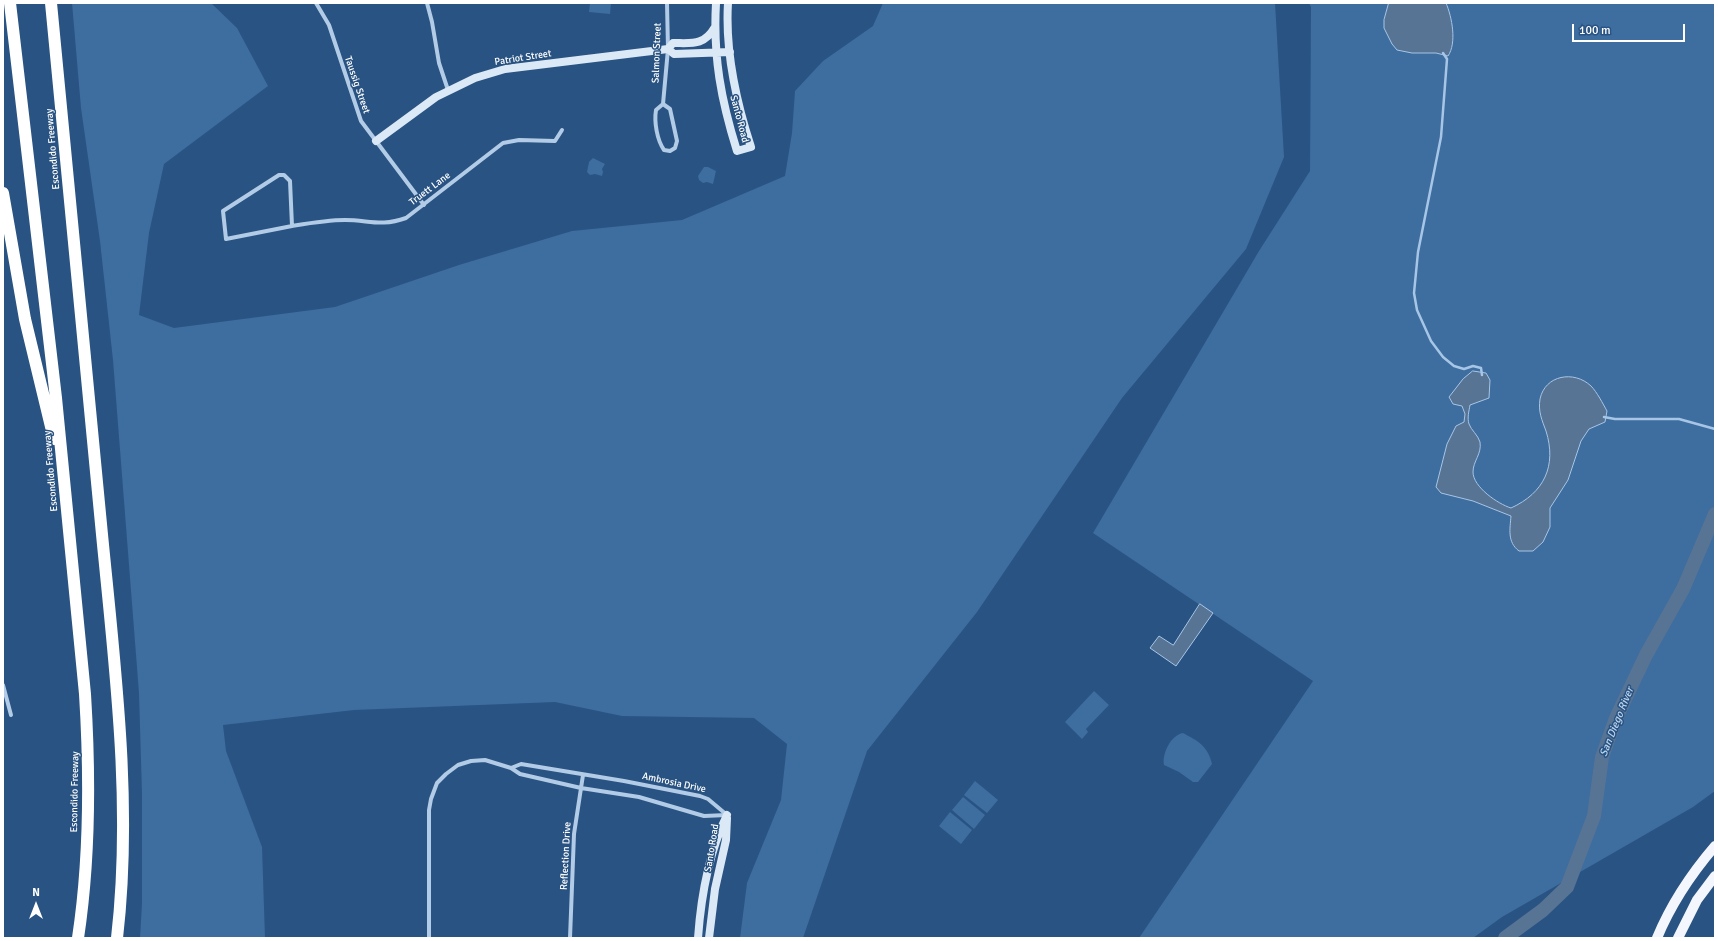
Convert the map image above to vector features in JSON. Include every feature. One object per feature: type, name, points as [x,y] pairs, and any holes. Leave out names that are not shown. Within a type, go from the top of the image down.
[{"type":"highway","name":"Escondido Freeway","points":[[10,3],[56,398],[88,735],[86,881],[78,938]]},
{"type":"highway","name":"Escondido Freeway","points":[[51,3],[117,694],[122,833],[120,915],[117,938]]},
{"type":"highway","points":[[3,194],[24,319],[64,478]]},
{"type":"main road","points":[[1657,938],[1678,895],[1693,873],[1715,846]]},
{"type":"main road","points":[[1678,938],[1697,900],[1715,876]]},
{"type":"street","name":"Taussig Street","points":[[316,3],[329,25],[361,121],[424,205]]},
{"type":"street","points":[[427,3],[439,62],[448,90]]},
{"type":"street","name":"Salmon Street","points":[[663,104],[670,109],[677,141],[675,148],[670,151],[664,150],[661,145],[654,117],[656,110],[663,104],[668,49],[667,3]]},
{"type":"street","name":"Santo Road","points":[[716,3],[716,66],[724,106],[737,152],[751,147],[737,99],[730,52],[728,3]]},
{"type":"street","name":"Patriot Street","points":[[376,141],[448,90],[475,78],[505,69],[668,49],[673,43],[699,43],[709,36],[715,28]]},
{"type":"street","name":"Patriot Street","points":[[668,49],[674,54],[730,52]]},
{"type":"street","name":"Truett Lane","points":[[292,226],[290,181],[284,175],[279,175],[223,211],[226,239],[292,226],[317,221],[346,220],[392,223],[406,218],[503,143],[519,140],[555,141],[562,130]]},
{"type":"street","points":[[3,685],[11,715]]},
{"type":"street","name":"Ambrosia Drive","points":[[429,938],[429,810],[431,799],[437,783],[446,774],[458,766],[471,761],[485,760],[511,768],[520,774],[581,788],[639,797],[704,816],[727,816]]},
{"type":"street","name":"Ambrosia Drive","points":[[511,768],[521,764],[624,781],[700,796],[708,799],[727,816]]},
{"type":"street","name":"Reflection Drive","points":[[570,938],[574,834],[583,775]]},
{"type":"street","name":"Santo Road","points":[[698,938],[700,907],[708,867],[716,836],[727,816]]},
{"type":"street","name":"Santo Road","points":[[709,938],[715,889],[726,840],[727,816]]},
{"type":"shaded area","points":[[72,3],[211,3],[237,28],[268,86],[164,164],[149,233],[139,315],[174,328],[335,307],[459,265],[572,231],[682,220],[785,176],[792,133],[795,91],[823,61],[873,26],[883,3],[1275,3],[1284,157],[1246,249],[1122,398],[977,612],[867,751],[803,938],[740,938],[747,883],[781,800],[787,744],[754,718],[622,716],[555,702],[354,710],[223,725],[226,751],[262,847],[265,938],[140,938],[142,903],[142,794],[139,693],[113,360],[100,241],[81,108]]},
{"type":"shaded area","points":[[590,3],[611,3],[610,14],[589,12]]},
{"type":"shaded area","points":[[1309,3],[1715,3],[1715,791],[1693,807],[1502,917],[1473,938],[1139,938],[1313,681],[1093,533],[1259,251],[1310,171],[1311,7]]},
{"type":"shaded area","points":[[1389,3],[1446,3],[1453,30],[1451,51],[1448,56],[1436,53],[1412,53],[1397,50],[1392,44],[1384,28],[1384,20]]},
{"type":"shaded area","points":[[593,158],[605,164],[602,169],[602,176],[595,174],[590,175],[587,172],[589,162]]},
{"type":"shaded area","points":[[704,167],[708,167],[716,171],[713,184],[707,182],[703,183],[699,180],[698,176]]},
{"type":"shaded area","points":[[1473,371],[1486,373],[1490,380],[1489,398],[1470,405],[1468,419],[1469,424],[1480,442],[1480,450],[1473,468],[1474,478],[1482,489],[1493,499],[1511,508],[1532,495],[1545,477],[1550,456],[1549,444],[1541,416],[1540,399],[1543,391],[1548,385],[1554,380],[1569,377],[1584,381],[1591,386],[1607,411],[1605,422],[1589,429],[1581,441],[1568,480],[1550,508],[1550,527],[1543,542],[1533,551],[1519,551],[1513,544],[1510,535],[1511,516],[1473,501],[1441,493],[1436,487],[1447,444],[1456,426],[1464,422],[1465,414],[1462,406],[1453,404],[1449,397],[1463,379]]},
{"type":"shaded area","points":[[1200,604],[1213,613],[1176,666],[1150,648],[1159,636],[1173,645]]},
{"type":"shaded area","points":[[1094,691],[1109,705],[1086,729],[1088,732],[1082,739],[1065,722]]},
{"type":"shaded area","points":[[1183,733],[1205,748],[1212,764],[1198,782],[1193,782],[1179,772],[1164,765],[1164,755],[1168,745],[1175,737]]},
{"type":"shaded area","points":[[975,781],[998,800],[987,813],[964,795]]},
{"type":"shaded area","points":[[963,797],[985,815],[974,829],[952,810]]},
{"type":"shaded area","points":[[950,812],[972,830],[961,844],[939,826]]},
{"type":"waterway","points":[[1443,53],[1447,59],[1441,137],[1418,252],[1414,293],[1417,310],[1431,341],[1443,357],[1454,366],[1464,369],[1473,366],[1481,368],[1482,375]]},
{"type":"waterway","points":[[1604,417],[1615,419],[1679,419],[1715,429]]},
{"type":"waterway","name":"San Diego River","points":[[1505,938],[1543,910],[1567,887],[1594,816],[1602,757],[1616,718],[1646,655],[1683,589],[1715,514]]}]
